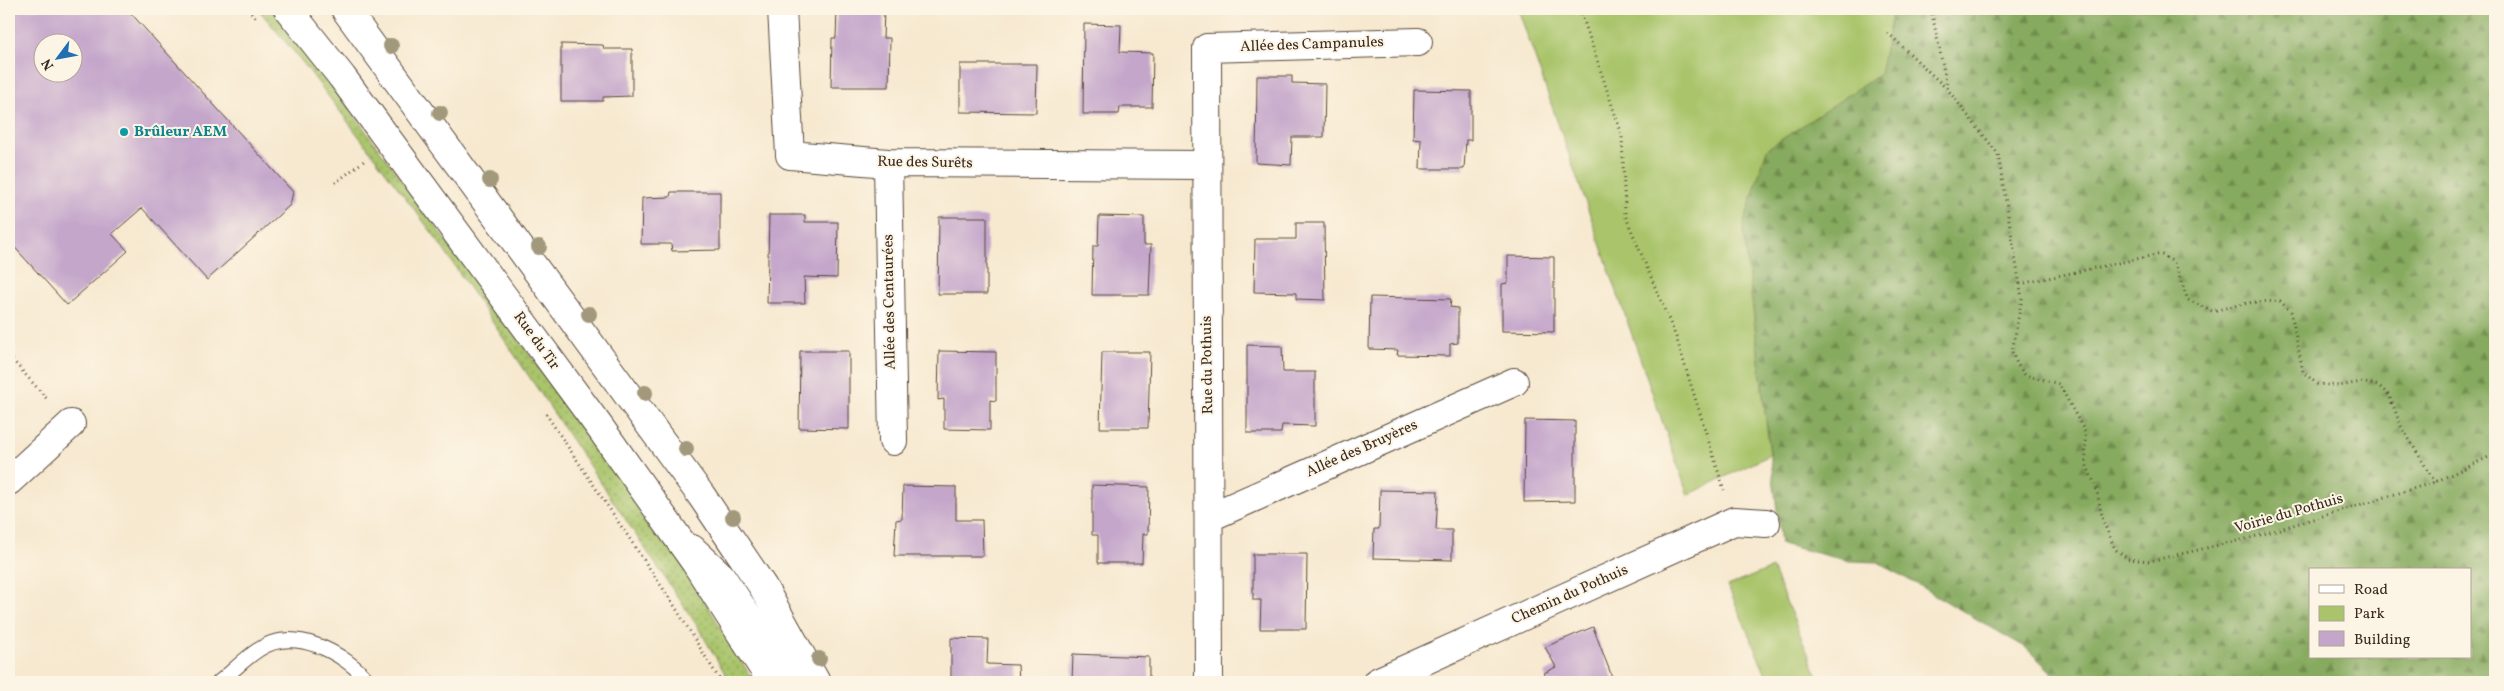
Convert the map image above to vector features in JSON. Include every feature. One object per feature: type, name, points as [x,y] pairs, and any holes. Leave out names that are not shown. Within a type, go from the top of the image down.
[{"type":"street","name":"Rue du Tir","points":[[288,9],[342,77],[601,429],[672,530],[772,682]]},
{"type":"street","points":[[344,9],[701,495],[763,587],[816,682]]},
{"type":"street","name":"Rue des Surêts","points":[[782,9],[790,155],[888,163],[1206,165]]},
{"type":"street","name":"Allée des Campanules","points":[[1207,48],[1418,42]]},
{"type":"street","name":"Rue du Pothuis","points":[[1207,48],[1206,165],[1210,516],[1209,682]]},
{"type":"street","name":"Allée des Centaurées","points":[[888,163],[893,441]]},
{"type":"street","name":"Allée des Bruyères","points":[[1210,516],[1514,382]]},
{"type":"street","points":[[9,481],[70,424]]},
{"type":"street","name":"Chemin du Pothuis","points":[[1376,682],[1734,521],[1766,523]]},
{"type":"street","points":[[672,530],[721,576],[770,649],[786,682]]},
{"type":"lane","points":[[219,682],[259,649],[290,639],[326,648],[362,673],[370,682]]},
{"type":"path","points":[[1580,9],[1622,135],[1625,215],[1676,337],[1734,521]]},
{"type":"path","points":[[1931,9],[1948,90]]},
{"type":"path","name":"Voirie du Pothuis","points":[[1888,33],[1948,90],[1998,154],[2022,298],[2012,352],[2017,364],[2025,375],[2060,384],[2086,432],[2086,464],[2096,487],[2102,521],[2115,548],[2128,559],[2150,561],[2250,538],[2435,482],[2495,454]]},
{"type":"path","points":[[335,183],[367,159]]},
{"type":"path","points":[[2020,284],[2160,254],[2174,262],[2188,300],[2212,311],[2253,302],[2280,301],[2291,312],[2303,372],[2317,384],[2339,386],[2362,382],[2379,386],[2389,395],[2401,426],[2435,482]]},
{"type":"path","points":[[9,356],[70,424]]},
{"type":"green space","points":[[258,9],[275,9],[292,30],[679,559],[754,682],[730,682],[696,624],[433,234],[304,64]]},
{"type":"green space","points":[[1518,9],[1893,9],[1880,74],[1767,149],[1743,226],[1770,455],[1688,495]]},
{"type":"green space","points":[[1893,9],[2495,9],[2495,682],[2062,682],[2025,647],[1878,562],[1849,561],[1781,544],[1743,226],[1767,149],[1880,74]]},
{"type":"green space","points":[[1772,568],[1820,682],[1769,682],[1728,586]]},
{"type":"building","name":"Brûleur AEM","points":[[9,9],[127,9],[293,192],[290,205],[207,280],[142,208],[112,234],[128,251],[67,305],[9,241]]},
{"type":"building","points":[[837,9],[884,9],[883,38],[890,38],[889,87],[831,87],[832,38],[836,38]]},
{"type":"building","points":[[1084,24],[1121,25],[1120,52],[1153,53],[1152,107],[1120,107],[1119,114],[1083,114]]},
{"type":"building","points":[[561,44],[603,45],[604,49],[632,49],[632,96],[603,97],[603,101],[561,101]]},
{"type":"building","points":[[960,64],[1037,64],[1036,113],[960,112]]},
{"type":"building","points":[[1257,76],[1292,76],[1292,83],[1325,84],[1324,137],[1292,137],[1291,165],[1256,163]]},
{"type":"building","points":[[1414,90],[1471,91],[1471,140],[1466,140],[1464,169],[1420,169],[1421,140],[1413,139]]},
{"type":"building","points":[[671,192],[720,192],[720,250],[672,251],[671,244],[641,244],[642,198],[670,197]]},
{"type":"building","points":[[769,215],[805,215],[805,222],[838,222],[837,278],[804,277],[805,303],[767,303]]},
{"type":"building","points":[[1099,216],[1144,217],[1144,245],[1151,245],[1149,295],[1092,295],[1093,246],[1098,246]]},
{"type":"building","points":[[939,217],[987,217],[987,294],[938,294]]},
{"type":"building","points":[[1296,223],[1324,223],[1325,300],[1296,299],[1296,293],[1254,292],[1255,239],[1296,239]]},
{"type":"building","points":[[1508,256],[1554,257],[1554,332],[1502,331],[1502,284],[1508,283]]},
{"type":"building","points":[[1370,297],[1451,299],[1450,307],[1458,308],[1458,343],[1450,344],[1450,356],[1397,355],[1398,350],[1369,349]]},
{"type":"building","points":[[1247,345],[1282,346],[1283,372],[1315,372],[1315,426],[1282,425],[1281,433],[1247,433]]},
{"type":"building","points":[[800,351],[849,351],[849,429],[799,428]]},
{"type":"building","points":[[939,351],[996,352],[996,401],[990,400],[990,430],[944,429],[944,399],[938,400]]},
{"type":"building","points":[[1102,352],[1150,352],[1148,428],[1100,428]]},
{"type":"building","points":[[1525,420],[1575,421],[1575,501],[1524,502]]},
{"type":"building","points":[[1092,485],[1149,487],[1148,534],[1143,534],[1142,563],[1098,563],[1098,535],[1092,535]]},
{"type":"building","points":[[903,486],[956,487],[956,520],[982,520],[983,556],[894,556],[896,520],[902,519]]},
{"type":"building","points":[[1380,490],[1438,491],[1436,530],[1452,530],[1452,560],[1373,558],[1374,529],[1379,529]]},
{"type":"building","points":[[1253,554],[1307,554],[1306,629],[1260,629],[1261,600],[1253,600]]},
{"type":"building","points":[[1593,627],[1614,682],[1548,682],[1544,673],[1556,667],[1545,647]]},
{"type":"building","points":[[951,638],[988,639],[987,664],[1018,665],[1019,682],[951,682]]},
{"type":"building","points":[[1073,654],[1149,657],[1149,682],[1072,682]]},
{"type":"place","name":"Brûleur AEM","points":[[124,132]]}]
